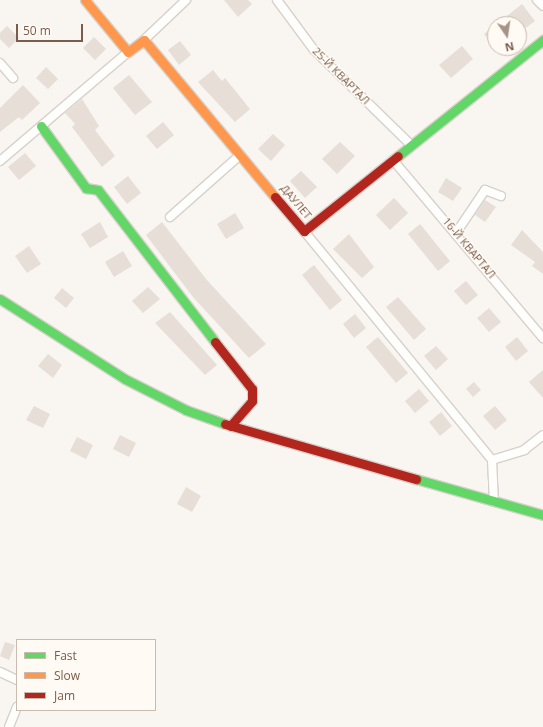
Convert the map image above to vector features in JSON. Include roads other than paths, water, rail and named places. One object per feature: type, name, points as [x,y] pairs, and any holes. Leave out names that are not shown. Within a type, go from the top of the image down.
[{"type":"street","points":[[85,0],[128,52]]},
{"type":"street","points":[[0,161],[144,40],[186,0]]},
{"type":"street","name":"25-Й КВАРТАЛ","points":[[277,0],[314,50],[411,145]]},
{"type":"street","points":[[537,0],[543,6]]},
{"type":"street","name":"ДАУЛЕТ","points":[[144,40],[304,231],[543,40]]},
{"type":"street","points":[[0,63],[13,78]]},
{"type":"street","points":[[40,126],[86,188],[98,190],[252,389],[252,401],[230,426]]},
{"type":"street","points":[[170,217],[240,155]]},
{"type":"street","name":"16-Й КВАРТАЛ","points":[[393,160],[543,338]]},
{"type":"street","points":[[456,233],[485,190],[501,196]]},
{"type":"street","points":[[304,231],[492,460],[494,502]]},
{"type":"street","points":[[0,299],[125,379],[186,410],[230,426],[543,515]]},
{"type":"street","points":[[492,460],[524,450],[543,435]]},
{"type":"street","points":[[0,672],[16,680]]},
{"type":"street","points":[[9,727],[16,709]]}]
